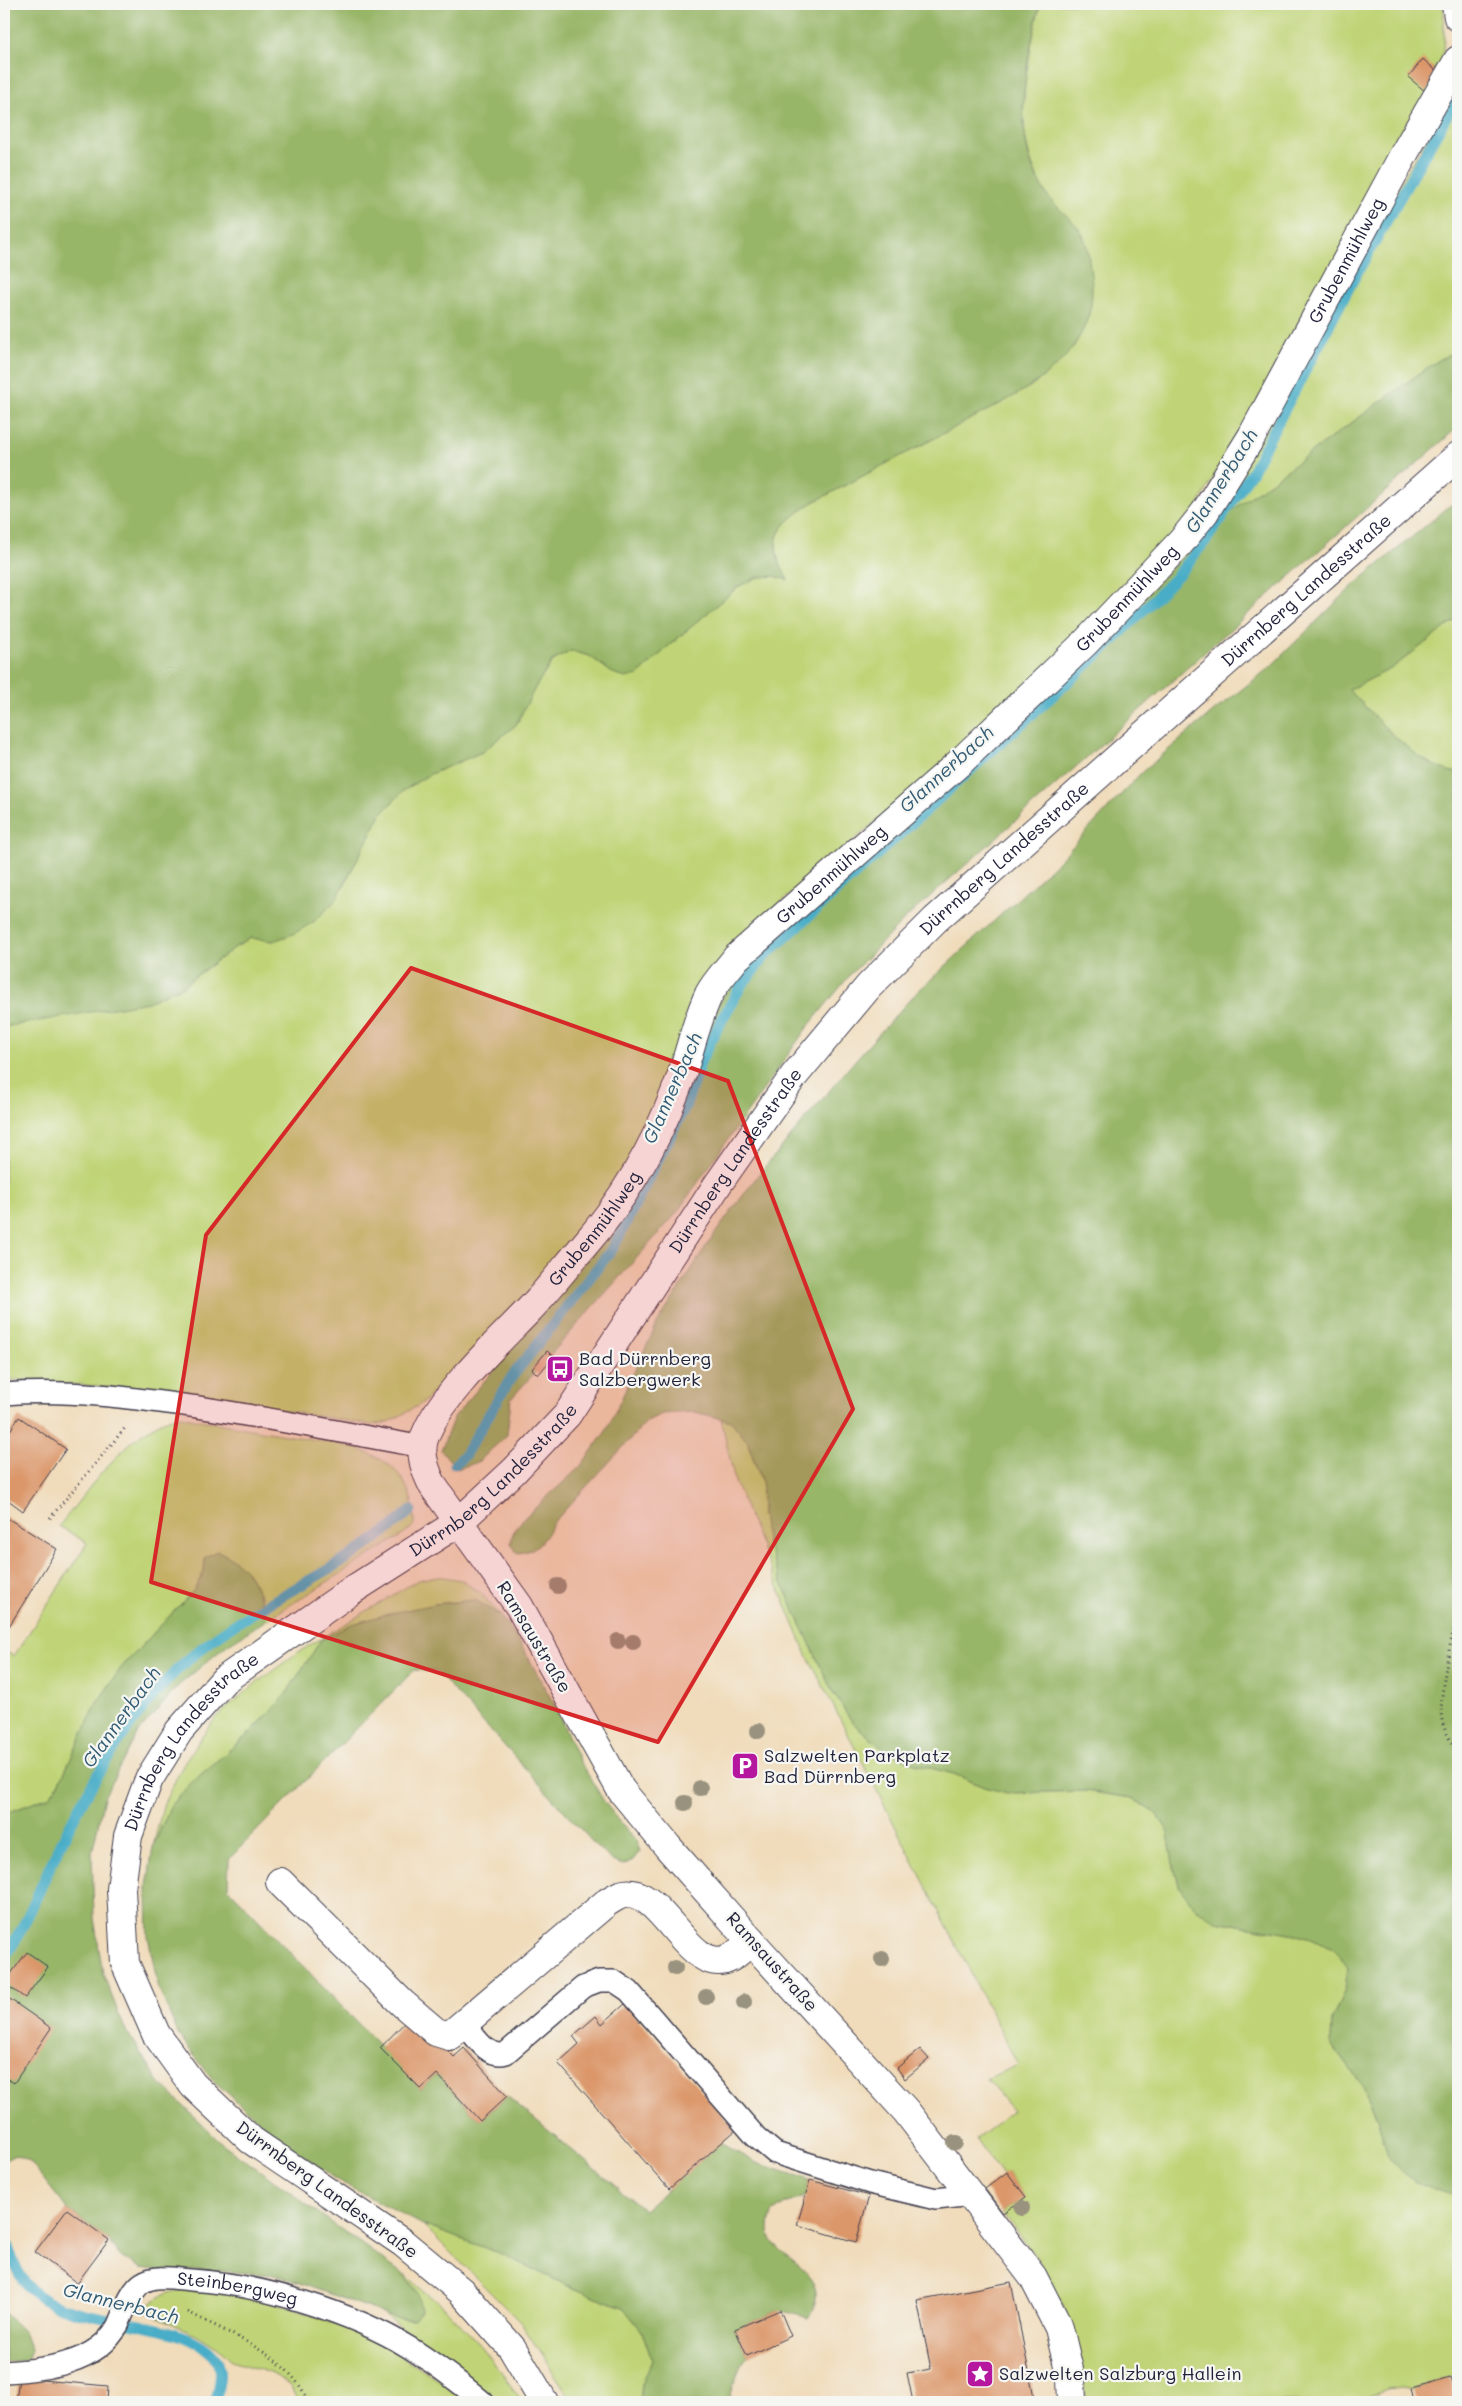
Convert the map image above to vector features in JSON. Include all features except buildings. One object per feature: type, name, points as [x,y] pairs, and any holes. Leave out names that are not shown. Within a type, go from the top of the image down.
[{"type":"street","points":[[1456,4],[1458,17]]},
{"type":"street","name":"Grubenmühlweg","points":[[459,1522],[443,1501],[426,1473],[423,1447],[426,1434],[437,1412],[479,1362],[535,1303],[608,1219],[650,1152],[677,1089],[693,1033],[710,992],[736,958],[958,764],[1086,642],[1181,542],[1205,512],[1252,436],[1405,152],[1458,60]]},
{"type":"street","name":"Dürrnberg Landesstraße","points":[[544,2402],[512,2348],[460,2290],[403,2243],[251,2140],[193,2085],[156,2034],[125,1963],[121,1889],[128,1836],[149,1779],[179,1731],[224,1680],[351,1592],[459,1522],[514,1471],[567,1415],[718,1184],[793,1076],[869,986],[935,920],[1458,456]]},
{"type":"street","name":"Ramsaustraße","points":[[459,1522],[519,1606],[621,1790],[668,1847],[751,1941],[906,2111],[1033,2277],[1059,2328],[1071,2378],[1072,2402]]},
{"type":"street","points":[[280,1882],[402,2003],[436,2032],[449,2036],[606,1903],[621,1894],[637,1894],[649,1902],[698,1953],[716,1961],[730,1958],[751,1941]]},
{"type":"lane","points":[[4,1394],[46,1393],[159,1402],[283,1421],[423,1447]]},
{"type":"lane","points":[[464,2023],[484,2047],[492,2054],[500,2055],[506,2053],[582,1987],[600,1981],[614,1981],[629,1990],[756,2137],[775,2153],[870,2183],[936,2199],[972,2195]]},
{"type":"lane","name":"Steinbergweg","points":[[4,2372],[22,2371],[67,2362],[84,2356],[99,2345],[116,2328],[129,2302],[142,2283],[151,2279],[206,2281],[256,2290],[314,2306],[360,2323],[409,2347],[454,2378],[483,2402]]},
{"type":"path","points":[[50,1518],[127,1426]]},
{"type":"path","points":[[1458,1616],[1442,1690],[1441,1707],[1442,1721],[1458,1755]]},
{"type":"path","points":[[151,2279],[169,2303],[275,2359],[292,2374],[308,2402]]},
{"type":"highlighted area","points":[[411,968],[728,1081],[853,1409],[658,1742],[151,1582],[206,1235]]},
{"type":"green space","points":[[4,4],[1040,4],[1026,75],[1024,122],[1027,146],[1033,169],[1044,191],[1075,224],[1086,243],[1092,289],[1088,317],[1075,344],[1064,358],[1035,383],[1002,403],[812,503],[790,519],[778,535],[776,544],[781,566],[788,580],[774,576],[758,577],[739,586],[638,675],[625,678],[611,672],[590,656],[571,651],[552,661],[536,686],[516,725],[482,752],[428,775],[403,791],[381,814],[336,900],[315,921],[293,934],[273,941],[251,938],[234,948],[181,987],[148,1002],[4,1027]]},
{"type":"green space","points":[[1040,4],[1444,4],[1441,75],[1196,509],[1091,626],[936,770],[759,921],[678,1042],[656,1111],[620,1177],[584,1231],[460,1368],[421,1404],[389,1422],[371,1425],[173,1392],[4,1379],[4,1027],[69,1014],[181,987],[234,948],[251,938],[273,941],[336,900],[381,814],[403,791],[428,775],[482,752],[536,686],[553,661],[571,651],[590,656],[611,672],[638,675],[739,586],[758,577],[774,576],[787,579],[780,565],[776,543],[783,527],[800,511],[1035,384],[1075,345],[1080,230],[1047,196],[1033,167],[1024,121],[1026,75]]},
{"type":"green space","points":[[1452,97],[1458,107],[1458,349],[1431,365],[1209,527],[1403,178]]},
{"type":"green space","points":[[1458,349],[1458,427],[906,918],[850,975],[806,1029],[675,1215],[511,1399],[507,1435],[478,1462],[457,1469],[441,1450],[454,1417],[622,1218],[703,1033],[727,989],[767,947],[1045,704],[1209,527],[1431,365]]},
{"type":"green space","points":[[1458,499],[1458,618],[1392,668],[1349,690],[1385,727],[1413,752],[1443,769],[1458,773],[1458,2197],[1415,2182],[1389,2160],[1376,2115],[1363,2086],[1331,2043],[1332,2021],[1345,1989],[1348,1968],[1335,1949],[1308,1937],[1216,1921],[1196,1908],[1180,1888],[1173,1863],[1168,1833],[1156,1813],[1132,1798],[1086,1791],[1008,1793],[984,1787],[954,1774],[915,1764],[883,1749],[853,1723],[832,1691],[781,1581],[767,1544],[762,1515],[762,1482],[747,1441],[731,1421],[695,1412],[662,1414],[647,1421],[553,1523],[539,1544],[530,1550],[517,1553],[511,1543],[513,1532],[524,1518],[580,1467],[606,1431],[657,1324],[708,1243],[758,1175],[858,1057],[914,995],[1060,860],[1142,772],[1269,668],[1355,584]]},
{"type":"green space","points":[[1458,618],[1458,773],[1442,769],[1427,762],[1413,752],[1385,728],[1349,690],[1392,668]]},
{"type":"green space","points":[[180,1416],[338,1444],[364,1451],[377,1457],[395,1470],[405,1484],[413,1507],[414,1525],[406,1533],[266,1620],[261,1596],[247,1572],[204,1571],[195,1589],[121,1668],[97,1703],[59,1784],[49,1797],[4,1814],[4,1651],[14,1656],[87,1543],[59,1526],[97,1478],[128,1445],[162,1422]]},
{"type":"green space","points":[[721,1418],[731,1421],[747,1441],[762,1482],[762,1515],[767,1544],[781,1581],[832,1691],[853,1723],[883,1749],[915,1764],[954,1774],[984,1787],[1008,1793],[1086,1791],[1132,1798],[1156,1813],[1169,1833],[1173,1863],[1180,1888],[1216,1921],[1308,1937],[1335,1949],[1348,1967],[1345,1989],[1332,2021],[1331,2043],[1363,2086],[1376,2115],[1443,2190],[1458,2197],[1458,2370],[1450,2378],[1411,2389],[1401,2387],[1388,2389],[1352,2402],[1087,2402],[1081,2367],[1065,2310],[1053,2284],[1003,2213],[1025,2197],[1008,2173],[1002,2176],[976,2139],[1013,2111],[986,2079],[1018,2065],[804,1649],[735,1482]]},
{"type":"green space","points":[[217,1551],[237,1562],[251,1578],[260,1598],[266,1620],[227,1645],[179,1685],[137,1734],[104,1797],[92,1853],[94,1918],[103,1974],[125,2029],[159,2082],[219,2141],[404,2275],[418,2294],[421,2311],[414,2320],[399,2319],[277,2275],[205,2270],[163,2271],[141,2268],[119,2255],[109,2240],[67,2209],[30,2162],[15,2155],[5,2160],[4,2164],[4,1814],[49,1797],[59,1784],[97,1703],[121,1668],[195,1589],[204,1571],[205,1557]]},
{"type":"green space","points":[[437,1576],[461,1580],[481,1593],[501,1616],[475,1600],[435,1604],[352,1624],[321,1640],[286,1694],[271,1711],[251,1732],[192,1782],[171,1805],[153,1846],[164,1803],[185,1761],[216,1717],[255,1684],[297,1653],[418,1580]]},
{"type":"green space","points":[[475,1600],[501,1616],[519,1641],[554,1704],[578,1758],[605,1803],[636,1841],[640,1851],[633,1860],[623,1865],[613,1861],[597,1847],[437,1672],[414,1670],[229,1859],[228,1888],[421,2089],[437,2074],[480,2121],[507,2096],[644,2210],[721,2143],[754,2162],[810,2180],[806,2196],[785,2204],[772,2213],[769,2228],[772,2240],[779,2249],[809,2277],[815,2288],[815,2301],[808,2318],[780,2310],[736,2329],[747,2356],[741,2364],[728,2402],[640,2402],[642,2384],[652,2360],[642,2331],[623,2307],[568,2286],[504,2255],[423,2225],[335,2179],[271,2132],[214,2081],[179,2036],[158,1986],[148,1936],[147,1887],[153,1847],[171,1805],[192,1782],[251,1732],[271,1711],[286,1694],[321,1640],[352,1624],[392,1613],[435,1604]]},
{"type":"green space","points":[[423,2225],[504,2255],[568,2286],[623,2307],[642,2331],[652,2360],[642,2384],[640,2402],[573,2402],[521,2323]]},
{"type":"green space","points":[[404,2275],[447,2310],[482,2347],[523,2402],[495,2402],[383,2313],[399,2319],[418,2294]]},
{"type":"green space","points":[[188,2289],[261,2297],[366,2334],[442,2381],[464,2402],[298,2402],[291,2387],[274,2374],[232,2361],[218,2348],[198,2335],[144,2311],[163,2295]]},
{"type":"green space","points":[[4,2312],[24,2332],[31,2350],[27,2360],[4,2362]]},
{"type":"waterway","name":"Glannerbach","points":[[455,1464],[464,1456],[511,1378],[613,1248],[685,1107],[701,1060],[719,1025],[741,986],[765,956],[1112,642],[1177,576],[1207,539],[1251,473],[1358,271],[1458,96]]},
{"type":"waterway","name":"Glannerbach","points":[[4,1958],[24,1924],[65,1835],[106,1761],[138,1715],[174,1673],[230,1627],[355,1553],[384,1533],[411,1510]]},
{"type":"waterway","name":"Glannerbach","points":[[4,2236],[20,2276],[25,2283],[37,2295],[55,2305],[160,2329],[184,2337],[204,2347],[219,2365],[219,2381],[215,2402]]},
{"type":"place","name":"Bad Dürrnberg Salzbergwerk","points":[[560,1369]]},
{"type":"place","name":"Salzwelten Parkplatz Bad Dürrnberg","points":[[745,1766]]},
{"type":"place","name":"Salzwelten Salzburg Hallein","points":[[980,2374]]}]
